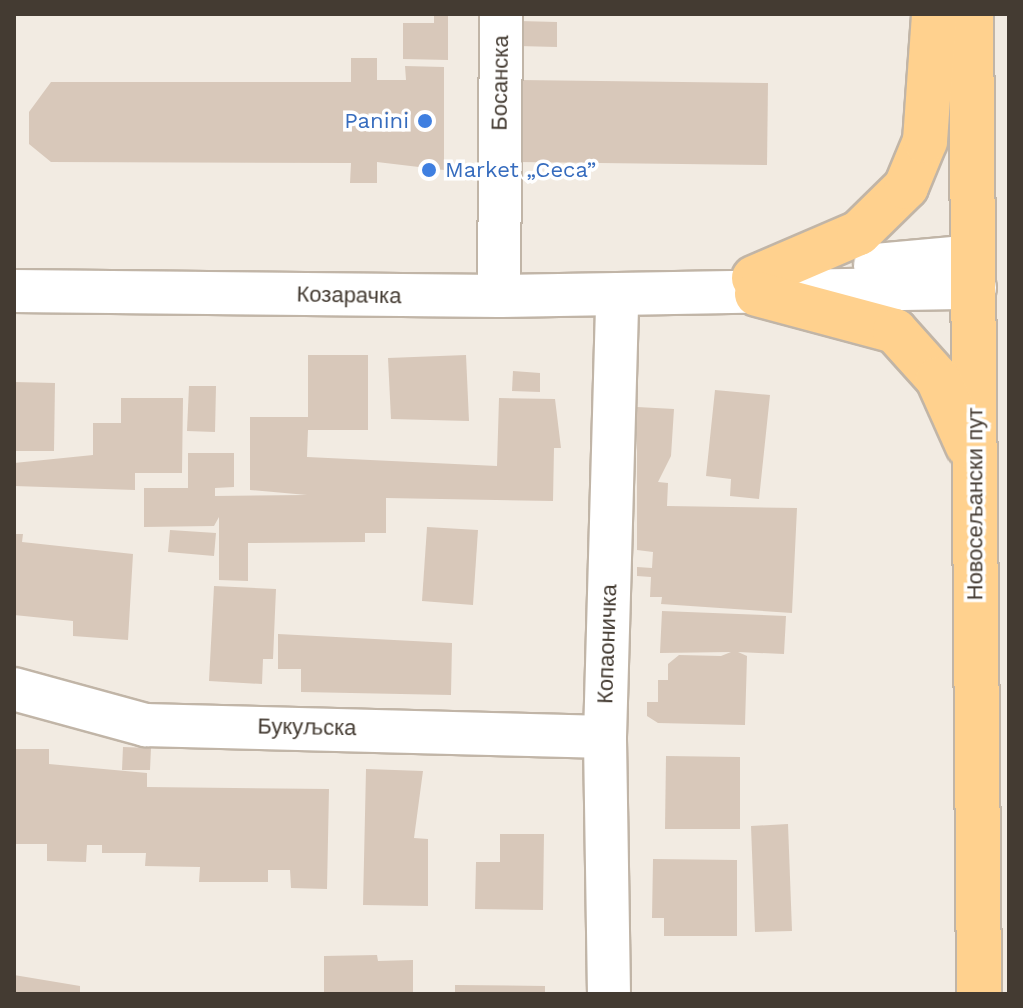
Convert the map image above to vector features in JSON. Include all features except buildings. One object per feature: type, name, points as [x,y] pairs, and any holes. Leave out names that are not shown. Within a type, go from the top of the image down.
[{"type":"main road","points":[[755,286],[859,233],[906,187],[925,141],[934,14]]},
{"type":"main road","name":"Новосељански пут","points":[[971,14],[979,994]]},
{"type":"main road","points":[[755,286],[895,331],[938,379],[975,463]]},
{"type":"street","name":"Босанска","points":[[499,296],[501,14]]},
{"type":"street","name":"Козарачка","points":[[14,291],[499,296],[617,294],[975,272]]},
{"type":"street","name":"Копаоничка","points":[[609,994],[605,737],[617,294]]},
{"type":"street","name":"Букуљска","points":[[14,689],[146,725],[605,737]]},
{"type":"place","name":"Panini","points":[[425,121]]},
{"type":"place","name":"Market „Ceca”","points":[[429,170]]}]
